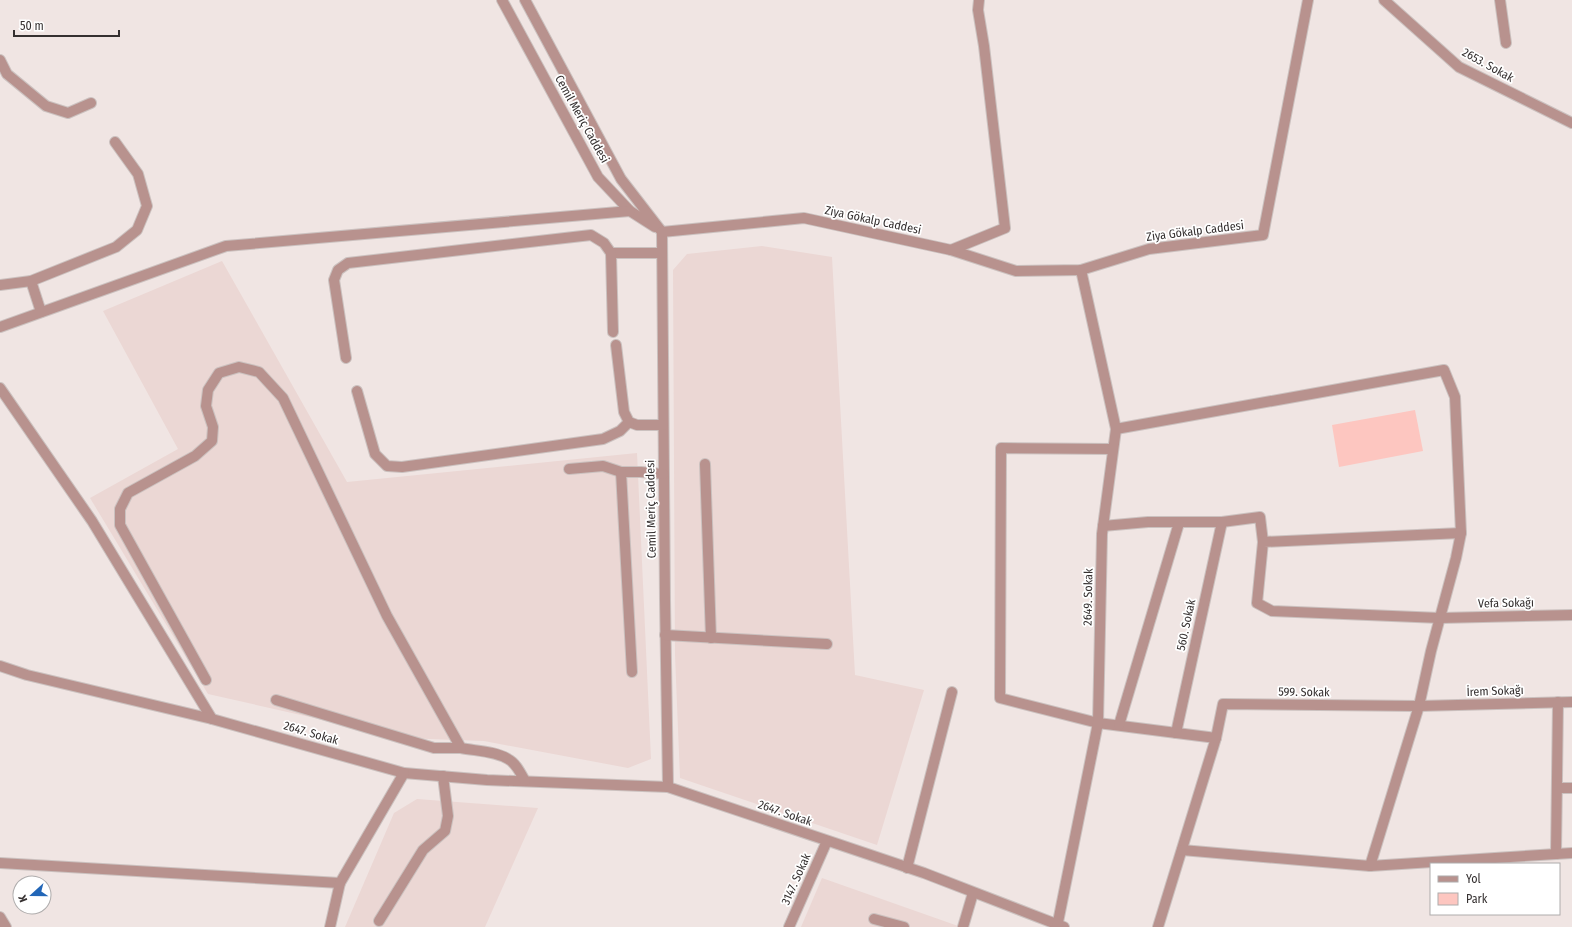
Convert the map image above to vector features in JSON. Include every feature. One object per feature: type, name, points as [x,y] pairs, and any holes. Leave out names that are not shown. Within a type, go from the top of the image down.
[{"type":"street","name":"Cemil Meriç Caddesi","points":[[502,0],[598,177],[630,212],[662,232]]},
{"type":"street","name":"Cemil Meriç Caddesi","points":[[525,0],[622,179],[662,232],[663,474],[668,787]]},
{"type":"street","points":[[951,250],[1005,228],[984,46],[978,10],[979,0]]},
{"type":"street","name":"Ziya Gökalp Caddesi","points":[[662,232],[804,218],[951,250],[1016,271],[1081,270],[1149,249],[1264,235],[1308,0]]},
{"type":"street","name":"2653. Sokak","points":[[1384,0],[1459,67],[1572,123]]},
{"type":"street","points":[[1500,0],[1506,43]]},
{"type":"street","points":[[0,60],[6,74],[46,106],[68,113],[91,103]]},
{"type":"street","points":[[0,285],[31,281],[116,247],[137,230],[147,206],[138,174],[115,142]]},
{"type":"street","points":[[0,327],[226,246],[630,212]]},
{"type":"street","points":[[346,358],[334,280],[338,270],[348,263],[591,235],[604,243],[611,253],[614,332]]},
{"type":"street","points":[[611,253],[662,253]]},
{"type":"street","name":"2649. Sokak","points":[[1060,926],[1098,723],[1104,526],[1116,429],[1081,270]]},
{"type":"street","points":[[31,281],[41,312]]},
{"type":"street","points":[[616,345],[624,412],[629,422],[637,425],[663,425]]},
{"type":"street","points":[[206,680],[120,525],[120,509],[128,493],[195,456],[212,441],[213,427],[206,406],[208,390],[219,373],[239,367],[259,372],[283,398],[387,616],[462,748]]},
{"type":"street","points":[[1116,429],[1444,370],[1455,397],[1461,533],[1419,706],[1370,866]]},
{"type":"street","points":[[0,388],[92,521],[212,719]]},
{"type":"street","points":[[357,391],[375,454],[387,466],[402,467],[603,439],[620,431],[629,422]]},
{"type":"street","points":[[1113,449],[1001,448],[1000,698],[1098,723],[1216,738],[1158,927]]},
{"type":"street","points":[[706,464],[711,638]]},
{"type":"street","points":[[569,469],[603,466],[621,472],[663,474]]},
{"type":"street","points":[[621,472],[632,672]]},
{"type":"street","points":[[1104,526],[1148,522],[1222,522],[1260,517],[1263,542],[1461,533]]},
{"type":"street","name":"560. Sokak","points":[[1176,733],[1222,522]]},
{"type":"street","points":[[1119,725],[1179,523]]},
{"type":"street","name":"Vefa Sokağı","points":[[1263,542],[1256,604],[1272,611],[1440,618],[1572,614]]},
{"type":"street","points":[[665,635],[827,644]]},
{"type":"street","name":"2647. Sokak","points":[[0,666],[27,675],[212,719],[404,773],[487,780],[668,787],[907,868],[1060,926]]},
{"type":"street","points":[[907,868],[952,692]]},
{"type":"street","points":[[276,700],[434,748],[462,748],[492,753],[508,759],[518,769],[525,781]]},
{"type":"street","points":[[1556,854],[1558,702]]},
{"type":"street","name":"İrem Sokağı","points":[[1419,706],[1572,702]]},
{"type":"street","name":"599. Sokak","points":[[1216,738],[1223,704],[1419,706]]},
{"type":"street","points":[[330,927],[340,882],[404,773]]},
{"type":"street","points":[[379,921],[423,850],[445,830],[448,816],[443,776]]},
{"type":"street","points":[[1556,788],[1572,788]]},
{"type":"street","name":"3147. Sokak","points":[[789,927],[827,841]]},
{"type":"street","points":[[1182,850],[1370,866],[1572,853]]},
{"type":"street","points":[[0,863],[340,882]]},
{"type":"street","points":[[963,927],[973,892]]},
{"type":"street","points":[[0,917],[6,927]]},
{"type":"street","points":[[874,919],[904,927]]},
{"type":"shaded area","points":[[762,246],[832,257],[855,675],[924,690],[877,845],[680,778],[675,655],[673,270],[687,254]]},
{"type":"shaded area","points":[[222,261],[347,482],[637,453],[651,759],[628,768],[484,741],[403,738],[208,694],[90,498],[178,449],[103,311]]},
{"type":"shaded area","points":[[417,799],[538,808],[485,927],[345,927],[394,813]]},
{"type":"shaded area","points":[[822,878],[961,927],[801,927]]},
{"type":"green space","points":[[1415,410],[1423,451],[1339,467],[1332,425]]}]
